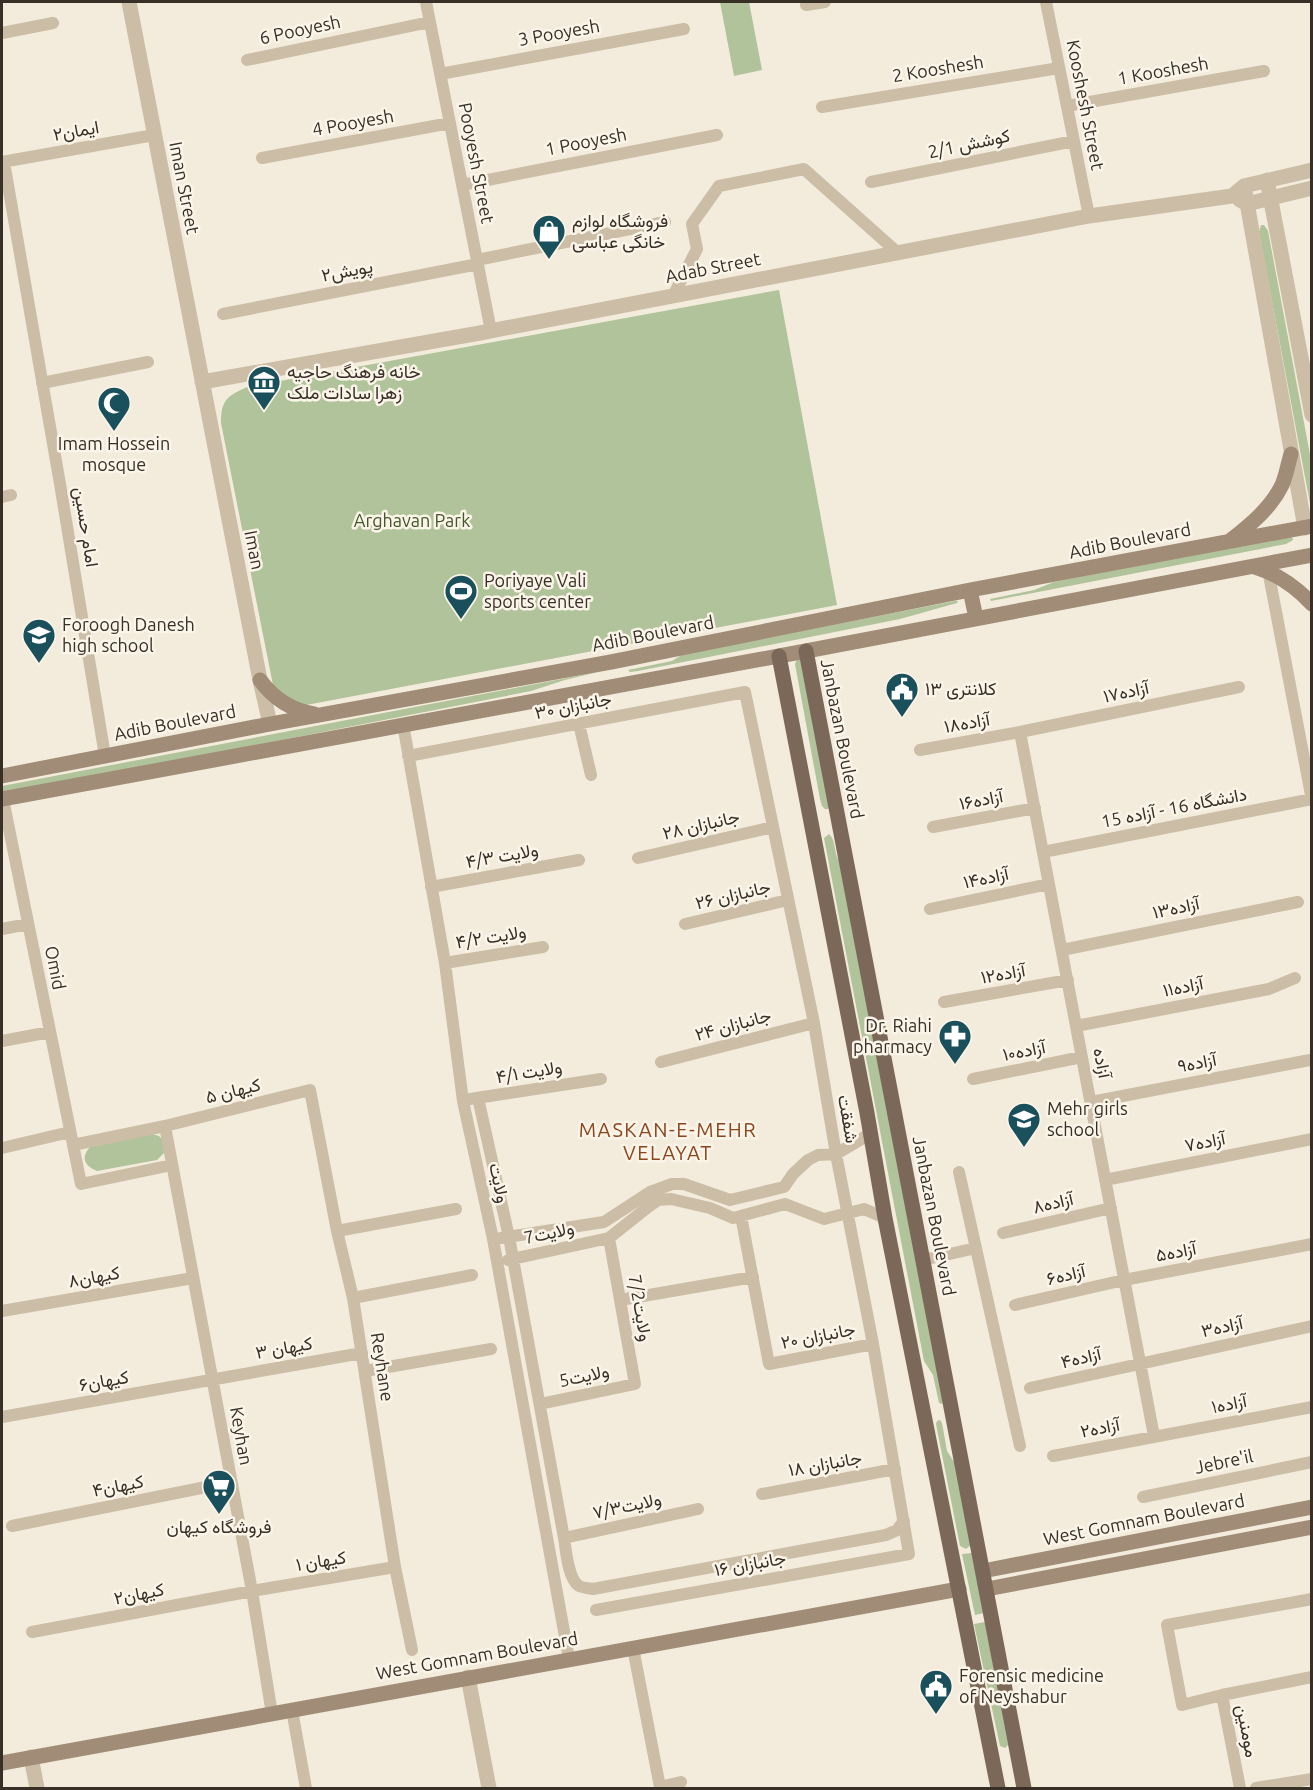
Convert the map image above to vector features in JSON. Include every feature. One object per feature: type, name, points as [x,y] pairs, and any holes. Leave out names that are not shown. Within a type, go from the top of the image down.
[{"type":"main road","points":[[1229,542],[1269,505],[1282,485],[1292,454]]},
{"type":"main road","points":[[2,799],[1311,556],[1308,527]]},
{"type":"main road","name":"Adib Boulevard","points":[[2,776],[270,724],[611,662],[970,590],[1308,527]]},
{"type":"main road","points":[[1252,566],[1268,570],[1296,588],[1311,604]]},
{"type":"main road","points":[[970,590],[976,618]]},
{"type":"main road","name":"Janbazan Boulevard","points":[[806,651],[1024,1788]]},
{"type":"main road","points":[[778,656],[885,1218],[998,1788]]},
{"type":"main road","points":[[611,662],[616,685]]},
{"type":"main road","points":[[260,680],[268,691],[291,708],[322,716]]},
{"type":"main road","points":[[811,824],[838,820]]},
{"type":"main road","points":[[924,1414],[951,1408]]},
{"type":"main road","name":"West Gomnam Boulevard","points":[[983,1571],[1311,1507]]},
{"type":"main road","points":[[987,1589],[1311,1527]]},
{"type":"main road","points":[[1005,1566],[1009,1585]]},
{"type":"main road","name":"West Gomnam Boulevard","points":[[2,1763],[959,1589]]},
{"type":"main road","points":[[990,1749],[999,1754],[1009,1752],[1016,1743]]},
{"type":"street","name":"Iman Street","points":[[129,2],[202,382]]},
{"type":"street","name":"Pooyesh Street","points":[[426,2],[491,331]]},
{"type":"street","points":[[806,5],[825,2]]},
{"type":"street","name":"Kooshesh Street","points":[[1050,2],[1059,68],[1089,216]]},
{"type":"street","name":"6 Pooyesh","points":[[247,60],[430,22]]},
{"type":"street","points":[[2,33],[53,23]]},
{"type":"street","name":"3 Pooyesh","points":[[441,74],[684,29]]},
{"type":"street","name":"2 Kooshesh","points":[[822,107],[1059,68]]},
{"type":"street","name":"1 Kooshesh","points":[[1067,106],[1264,71]]},
{"type":"street","name":"4 Pooyesh","points":[[262,158],[450,123]]},
{"type":"street","name":"ایمان۲","points":[[3,162],[154,135]]},
{"type":"street","name":"1 Pooyesh","points":[[462,185],[717,135]]},
{"type":"street","name":"کوشش 2/1","points":[[872,182],[1074,141]]},
{"type":"street","name":"امام حسین","points":[[3,162],[105,756]]},
{"type":"street","points":[[672,296],[697,249],[692,225],[718,186],[804,169],[898,252]]},
{"type":"street","points":[[1311,170],[1244,186],[1232,196],[1247,204],[1311,188]]},
{"type":"street","points":[[1267,180],[1311,415]]},
{"type":"street","points":[[1244,186],[1292,454],[1308,527]]},
{"type":"street","name":"Adab Street","points":[[202,382],[491,331],[1089,216],[1232,196]]},
{"type":"street","name":"پویش۲","points":[[223,314],[665,222]]},
{"type":"street","points":[[42,383],[148,362]]},
{"type":"street","name":"Iman","points":[[202,382],[270,724]]},
{"type":"street","points":[[1268,570],[1311,799]]},
{"type":"street","name":"آزاده۱۷","points":[[1020,732],[1239,687]]},
{"type":"street","name":"جانبازان ۳۰","points":[[408,756],[745,692]]},
{"type":"street","name":"شفقت","points":[[745,692],[814,1023],[909,1554]]},
{"type":"street","name":"ولایت","points":[[403,724],[445,963],[463,1101],[498,1262],[569,1659]]},
{"type":"street","points":[[579,724],[591,775]]},
{"type":"street","name":"آزاده۱۸","points":[[920,750],[1020,732]]},
{"type":"street","name":"آزاده","points":[[1020,732],[1154,1437]]},
{"type":"street","name":"Omid","points":[[2,799],[81,1184],[172,1165]]},
{"type":"street","name":"دانشگاه 16 - آزاده 15","points":[[1043,852],[1311,799]]},
{"type":"street","name":"آزاده۱۶","points":[[933,827],[1035,808]]},
{"type":"street","name":"جانبازان ۲۸","points":[[638,858],[773,827]]},
{"type":"street","name":"ولایت ۴/۳","points":[[431,887],[579,860]]},
{"type":"street","name":"آزاده۱۴","points":[[930,909],[1049,884]]},
{"type":"street","name":"جانبازان ۲۶","points":[[685,924],[788,900]]},
{"type":"street","name":"آزاده۱۳","points":[[1062,950],[1298,902]]},
{"type":"street","points":[[2,929],[28,924]]},
{"type":"street","name":"ولایت ۴/۲","points":[[445,963],[543,946]]},
{"type":"street","name":"آزاده۱۱","points":[[1076,1026],[1269,989],[1295,978]]},
{"type":"street","name":"آزاده۱۲","points":[[944,1002],[1068,981]]},
{"type":"street","name":"جانبازان ۲۴","points":[[661,1062],[814,1023]]},
{"type":"street","points":[[2,1041],[50,1032]]},
{"type":"street","name":"آزاده۱۰","points":[[973,1079],[1082,1058]]},
{"type":"street","name":"آزاده۹","points":[[1091,1102],[1310,1060]]},
{"type":"street","name":"ولایت ۴/۱","points":[[463,1101],[601,1079]]},
{"type":"street","name":"کیهان ۵","points":[[165,1126],[310,1090]]},
{"type":"street","name":"Reyhane","points":[[310,1090],[352,1298],[395,1567],[412,1650]]},
{"type":"street","points":[[477,1098],[509,1237],[564,1538],[575,1583],[581,1587],[593,1589],[886,1535],[897,1530],[904,1521]]},
{"type":"street","points":[[2,1148],[165,1126],[172,1165]]},
{"type":"street","points":[[836,1154],[870,1134]]},
{"type":"street","name":"آزاده۷","points":[[1106,1180],[1311,1138]]},
{"type":"street","name":"ولایت7","points":[[493,1239],[604,1222],[650,1192],[672,1184],[684,1184],[730,1200],[784,1187],[793,1174],[808,1160],[818,1155],[836,1154]]},
{"type":"street","name":"Keyhan","points":[[172,1165],[252,1591],[272,1714]]},
{"type":"street","points":[[959,1172],[1020,1446]]},
{"type":"street","points":[[609,1238],[658,1200],[671,1198],[710,1208],[733,1218],[785,1204],[824,1219],[864,1209],[885,1218]]},
{"type":"street","name":"آزاده۸","points":[[1003,1233],[1111,1208]]},
{"type":"street","points":[[338,1231],[456,1209]]},
{"type":"street","points":[[620,1300],[753,1276],[741,1216]]},
{"type":"street","name":"ولایت7","points":[[498,1262],[609,1238]]},
{"type":"street","name":"ولایت7/2","points":[[609,1238],[635,1384]]},
{"type":"street","name":"آزاده۵","points":[[1124,1280],[1311,1244]]},
{"type":"street","points":[[923,1260],[976,1248]]},
{"type":"street","points":[[352,1298],[472,1275]]},
{"type":"street","name":"جانبازان ۲۰","points":[[753,1276],[769,1364],[873,1344]]},
{"type":"street","name":"کیهان۸","points":[[2,1311],[193,1278]]},
{"type":"street","name":"آزاده۶","points":[[1015,1305],[1124,1280]]},
{"type":"street","name":"آزاده۳","points":[[1140,1363],[1311,1326]]},
{"type":"street","points":[[365,1371],[491,1349]]},
{"type":"street","name":"کیهان ۳","points":[[212,1379],[362,1353]]},
{"type":"street","name":"آزاده۴","points":[[1030,1388],[1140,1363]]},
{"type":"street","name":"کیهان۶","points":[[2,1418],[212,1379]]},
{"type":"street","name":"ولایت5","points":[[540,1404],[635,1384]]},
{"type":"street","name":"آزاده۱","points":[[1154,1437],[1311,1407]]},
{"type":"street","name":"آزاده۲","points":[[1053,1456],[1154,1437]]},
{"type":"street","name":"Jebre'il","points":[[1143,1497],[1311,1462]]},
{"type":"street","name":"جانبازان ۱۸","points":[[762,1494],[895,1469]]},
{"type":"street","name":"کیهان۴","points":[[12,1526],[231,1482]]},
{"type":"street","name":"ولایت۷/۳","points":[[564,1538],[698,1509]]},
{"type":"street","name":"جانبازان ۱۶","points":[[596,1610],[909,1554]]},
{"type":"street","name":"کیهان ۱","points":[[252,1591],[395,1567]]},
{"type":"street","name":"کیهان۲","points":[[32,1632],[252,1591]]},
{"type":"street","name":"مومنین","points":[[1240,1788],[1222,1695],[1182,1705],[1167,1625],[1311,1599]]},
{"type":"street","points":[[633,1647],[660,1787],[681,1782]]},
{"type":"street","points":[[468,1677],[489,1788]]},
{"type":"street","points":[[1222,1695],[1311,1677]]},
{"type":"street","points":[[292,1710],[306,1788]]},
{"type":"street","points":[[31,1757],[37,1788]]},
{"type":"street","points":[[1256,1788],[1311,1779]]},
{"type":"green space","points":[[720,2],[749,2],[762,70],[734,76]]},
{"type":"green space","points":[[1261,225],[1264,225],[1268,231],[1311,460],[1311,509],[1259,232]]},
{"type":"green space","name":"Arghavan Park","points":[[779,290],[837,605],[301,706],[288,702],[273,685],[221,423],[222,409],[230,396],[247,387]]},
{"type":"green space","points":[[1287,535],[1293,540],[1286,544],[991,601],[990,599],[1034,590],[1054,582]]},
{"type":"green space","points":[[958,601],[900,619],[638,671],[628,670],[672,661],[683,654]]},
{"type":"green space","points":[[797,659],[803,662],[830,806],[828,809],[822,806],[820,799],[795,664]]},
{"type":"green space","points":[[598,672],[531,691],[2,795],[2,786]]},
{"type":"green space","points":[[829,834],[841,863],[943,1404],[939,1403],[933,1375],[924,1361],[824,838]]},
{"type":"green space","points":[[152,1134],[159,1136],[165,1142],[164,1153],[157,1160],[97,1171],[89,1167],[85,1161],[85,1155],[90,1147]]},
{"type":"green space","points":[[940,1420],[947,1451],[956,1465],[971,1545],[966,1549],[960,1546],[936,1424]]},
{"type":"green space","points":[[972,1553],[984,1613],[975,1615],[962,1554]]},
{"type":"green space","points":[[985,1622],[1008,1745],[1005,1748],[1000,1746],[974,1624]]},
{"type":"place","name":"فروشگاه لوازم خانگی عباسی","points":[[549,260]]},
{"type":"place","name":"خانه فرهنگ حاجیه زهرا سادات ملک","points":[[264,411]]},
{"type":"place","name":"Imam Hossein mosque","points":[[114,432]]},
{"type":"place","name":"Poriyaye Vali sports center","points":[[461,620]]},
{"type":"place","name":"Foroogh Danesh high school","points":[[39,664]]},
{"type":"place","name":"کلانتری ۱۳","points":[[902,718]]},
{"type":"place","name":"Dr. Riahi pharmacy","points":[[955,1065]]},
{"type":"place","name":"Mehr girls school","points":[[1024,1148]]},
{"type":"place","name":"فروشگاه کیهان","points":[[219,1515]]},
{"type":"place","name":"Forensic medicine of Neyshabur","points":[[936,1715]]},
{"type":"district","name":"MASKAN-E-MEHR VELAYAT","points":[[668,1142]]}]
